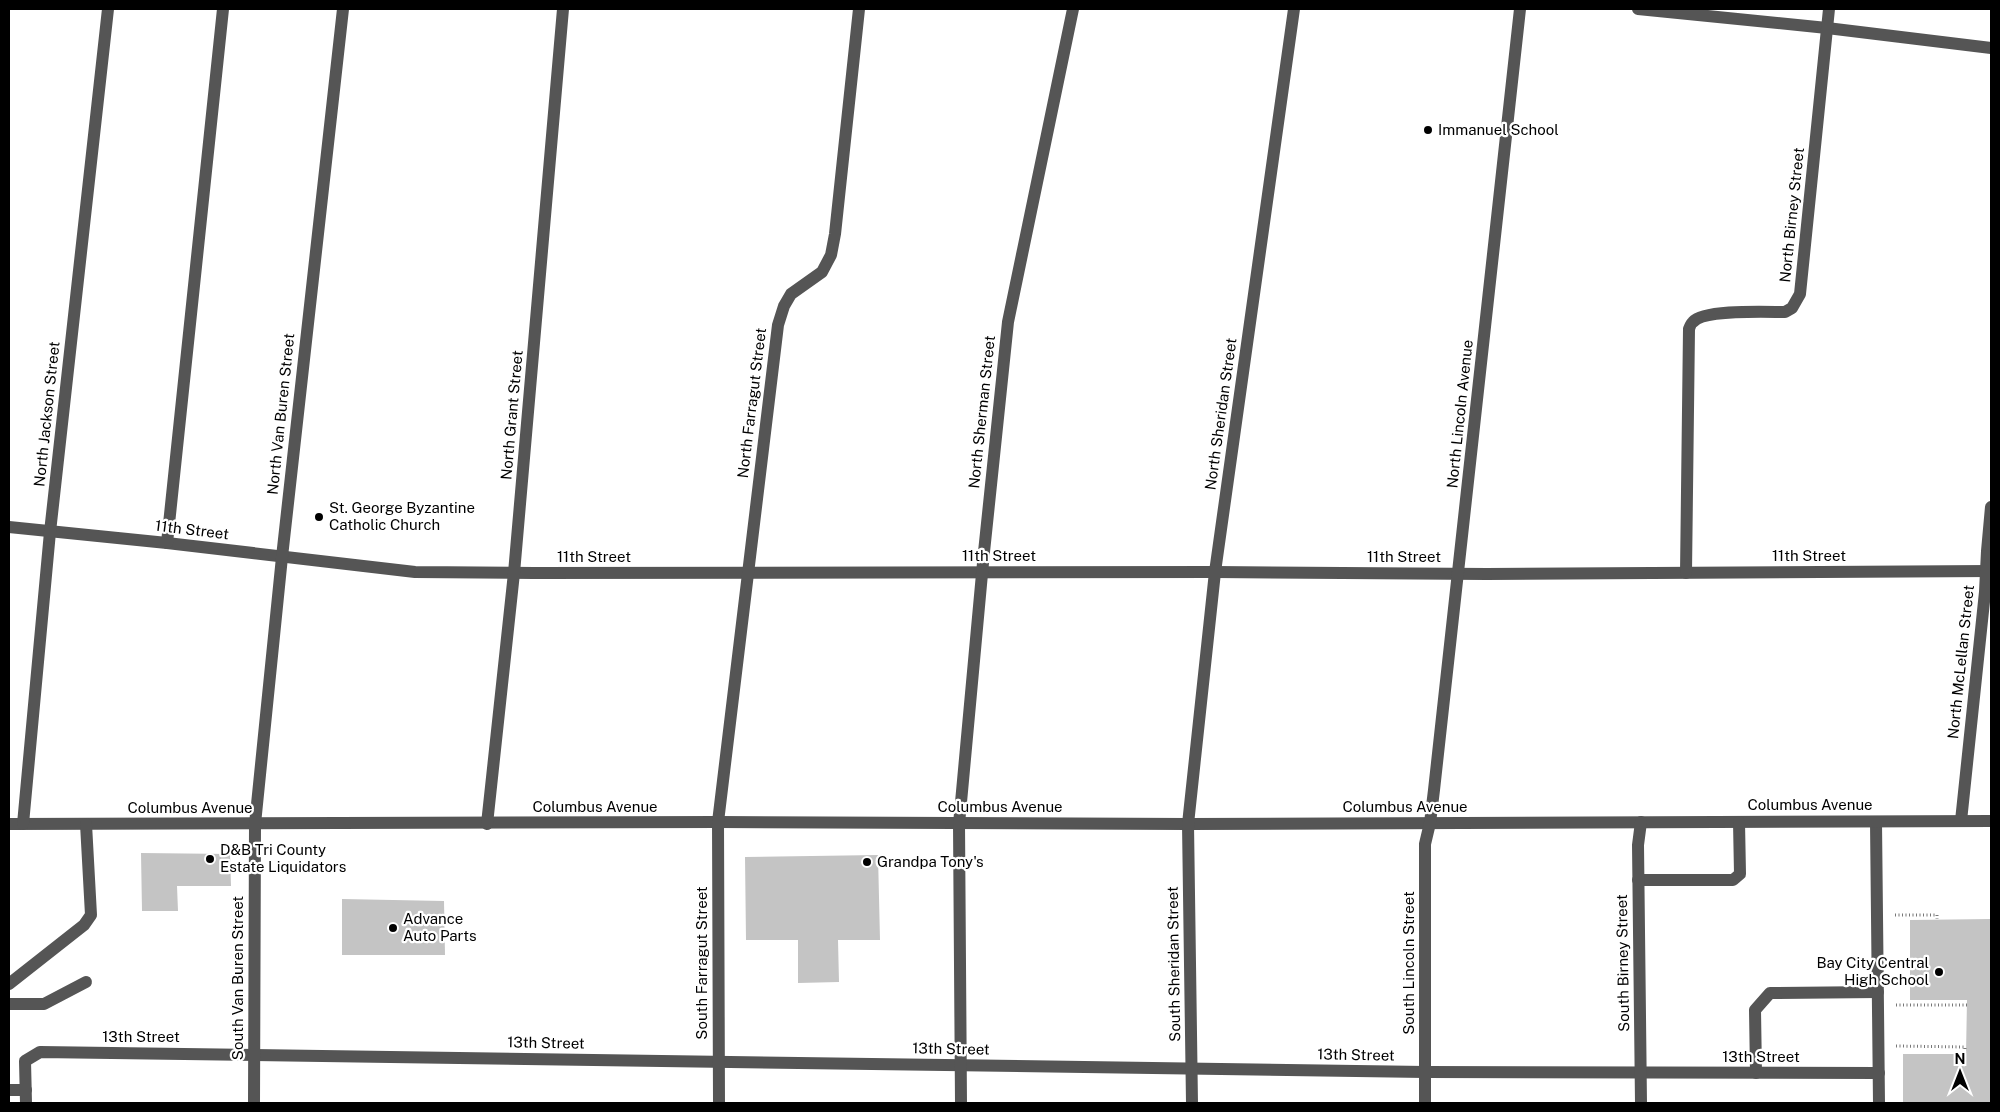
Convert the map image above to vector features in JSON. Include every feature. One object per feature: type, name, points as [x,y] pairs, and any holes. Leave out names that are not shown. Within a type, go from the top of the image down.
[{"type":"street","name":"North Jackson Street","points":[[23,824],[50,532],[108,9]]},
{"type":"street","points":[[167,543],[223,9]]},
{"type":"street","name":"North Van Buren Street","points":[[255,824],[282,557],[343,9]]},
{"type":"street","name":"North Grant Street","points":[[487,824],[514,573],[563,9]]},
{"type":"street","name":"North Farragut Street","points":[[718,822],[778,325],[784,306],[791,294],[822,272],[831,255],[835,234],[858,9]]},
{"type":"street","name":"North Sherman Street","points":[[962,1103],[959,824],[982,572],[1008,322],[1072,9]]},
{"type":"street","name":"North Sheridan Street","points":[[1188,824],[1215,572],[1294,9]]},
{"type":"street","name":"North Lincoln Avenue","points":[[1430,823],[1520,9]]},
{"type":"street","points":[[1638,9],[1827,28],[1991,48]]},
{"type":"street","name":"North Birney Street","points":[[1686,573],[1689,328],[1693,321],[1704,316],[1724,312],[1785,312],[1792,308],[1800,294],[1829,9]]},
{"type":"street","name":"North McLellan Street","points":[[1961,821],[1989,571],[1986,551],[1991,507]]},
{"type":"street","name":"11th Street","points":[[9,527],[167,543],[414,572],[1686,573],[1989,571]]},
{"type":"street","name":"Columbus Avenue","points":[[9,824],[718,822],[1188,824],[1991,821]]},
{"type":"street","name":"South Farragut Street","points":[[718,822],[719,1103]]},
{"type":"street","name":"South Birney Street","points":[[1641,822],[1638,845],[1641,1103]]},
{"type":"street","points":[[1638,880],[1733,880],[1740,874],[1739,822]]},
{"type":"street","points":[[1876,822],[1879,1103]]},
{"type":"street","name":"South Lincoln Street","points":[[1425,1103],[1425,844],[1430,823]]},
{"type":"street","points":[[9,984],[84,925],[91,915],[86,860],[86,824]]},
{"type":"street","name":"South Van Buren Street","points":[[254,1103],[255,824]]},
{"type":"street","name":"South Sheridan Street","points":[[1188,824],[1192,1103]]},
{"type":"street","points":[[9,1004],[44,1004],[86,982]]},
{"type":"street","points":[[1756,1073],[1755,1010],[1770,993],[1878,992]]},
{"type":"street","name":"13th Street","points":[[26,1090],[25,1061],[40,1052],[1425,1072],[1879,1074]]},
{"type":"street","points":[[9,1090],[26,1090],[26,1103]]},
{"type":"path","points":[[1895,915],[1937,915],[1937,919]]},
{"type":"path","points":[[1896,1006],[1966,1005]]},
{"type":"path","points":[[1896,1046],[1965,1047],[1965,1054]]},
{"type":"building","points":[[141,853],[230,854],[231,886],[177,886],[178,911],[142,911]]},
{"type":"building","points":[[878,855],[880,940],[838,940],[839,982],[798,983],[798,940],[746,940],[745,857]]},
{"type":"building","name":"Advance Auto Parts","points":[[342,899],[444,901],[445,955],[342,955]]},
{"type":"building","name":"Bay City Central High School","points":[[1991,919],[1991,1103],[1903,1103],[1903,1054],[1966,1054],[1967,1000],[1910,1000],[1910,920]]},
{"type":"place","name":"Immanuel School","points":[[1428,130]]},
{"type":"place","name":"St. George Byzantine Catholic Church","points":[[319,517]]},
{"type":"place","name":"D&B Tri County Estate Liquidators","points":[[210,859]]},
{"type":"place","name":"Grandpa Tony's","points":[[867,862]]},
{"type":"place","name":"Advance Auto Parts","points":[[393,928]]},
{"type":"place","name":"Bay City Central High School","points":[[1939,972]]}]
